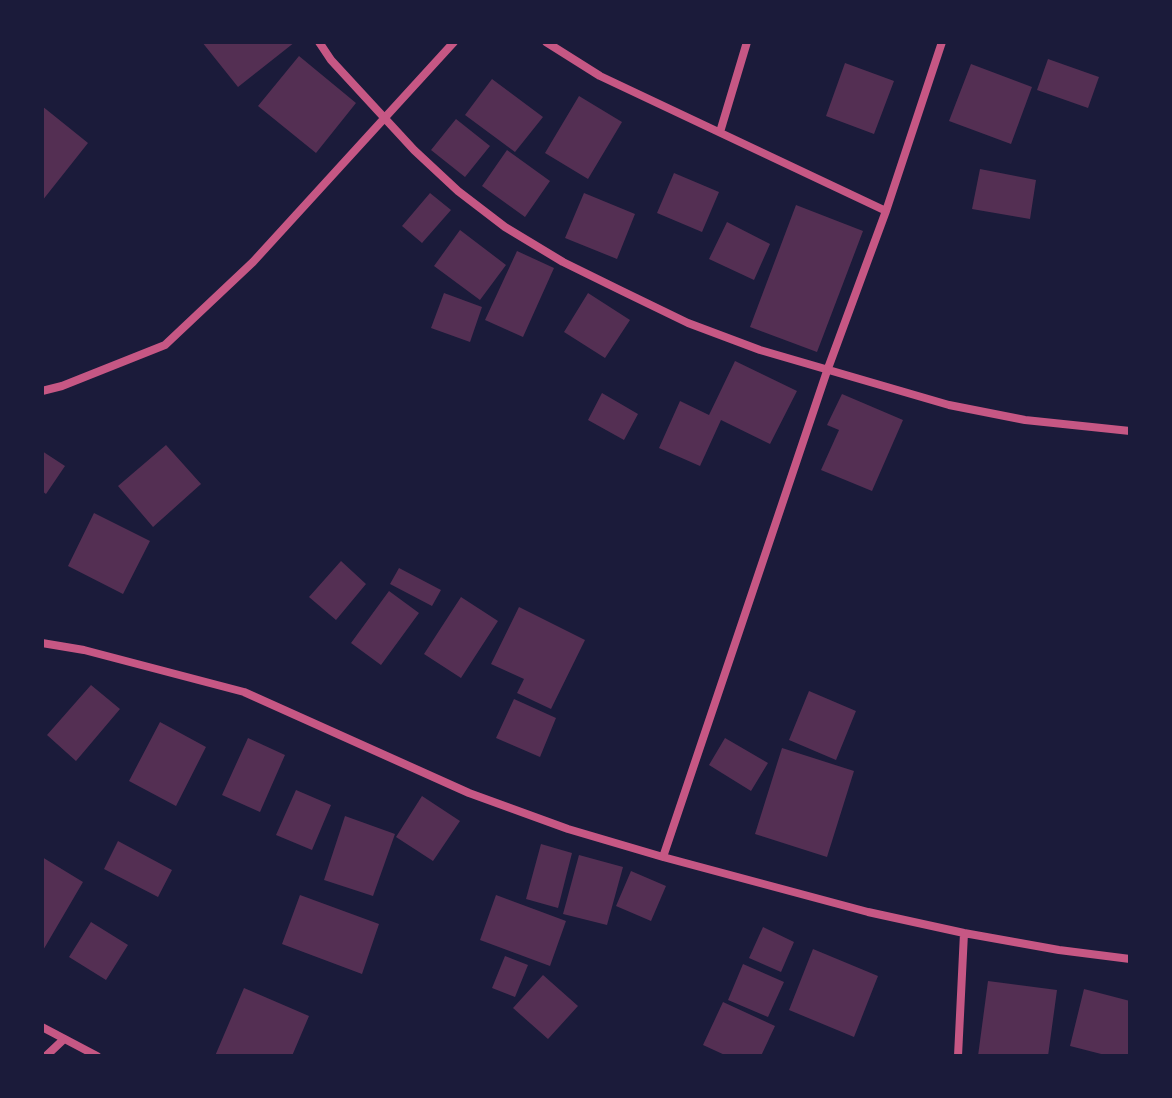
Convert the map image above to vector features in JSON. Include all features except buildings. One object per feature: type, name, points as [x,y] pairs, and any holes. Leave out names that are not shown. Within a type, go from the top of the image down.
[{"type":"street","points":[[319,42],[331,60],[414,150],[458,191],[505,227],[563,262],[688,323],[827,371],[949,405],[1025,420],[1130,431]]},
{"type":"street","points":[[42,391],[165,345],[253,262],[454,42]]},
{"type":"street","points":[[546,42],[600,76],[886,211]]},
{"type":"street","points":[[720,132],[747,42]]},
{"type":"street","points":[[663,857],[942,42]]},
{"type":"street","points":[[42,643],[84,650],[244,692],[469,793],[568,829],[663,857],[868,912],[964,933],[1130,959]]},
{"type":"street","points":[[958,1056],[964,933]]},
{"type":"street","points":[[42,1027],[97,1056]]},
{"type":"street","points":[[46,1056],[63,1040]]}]
